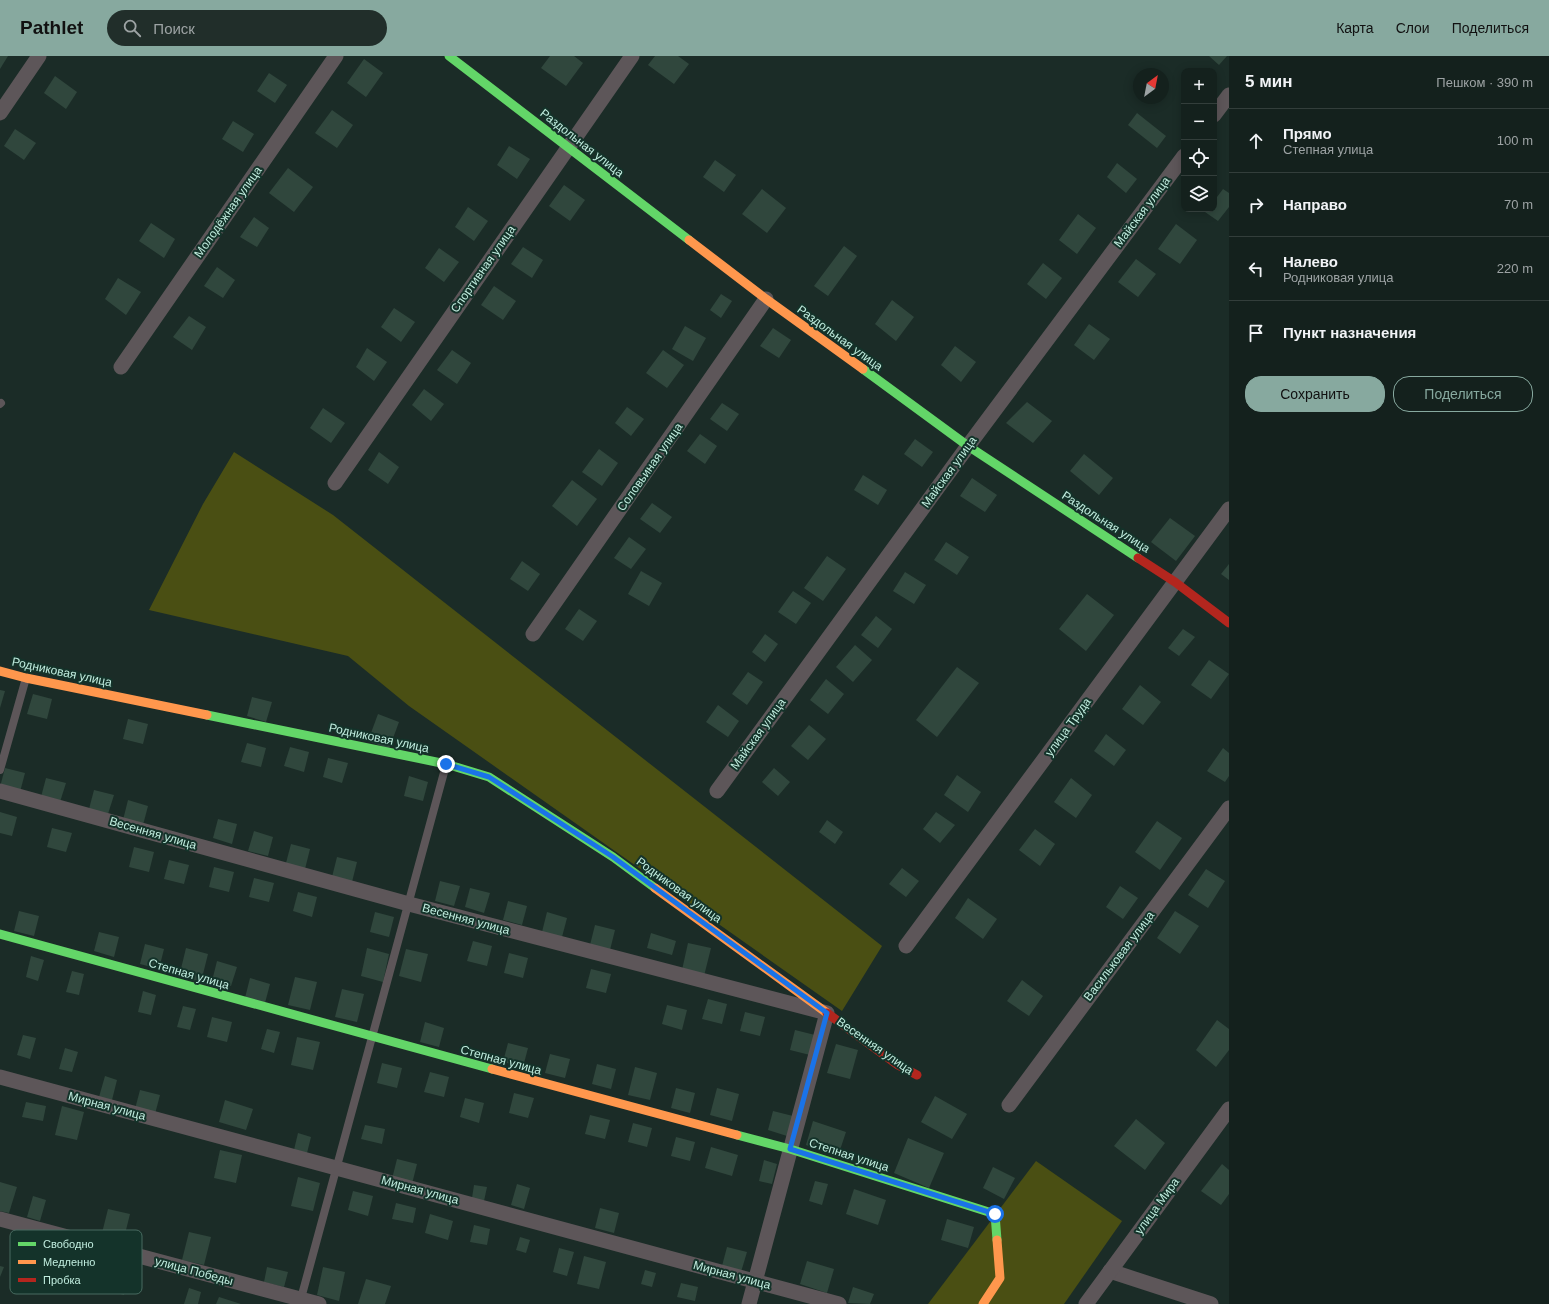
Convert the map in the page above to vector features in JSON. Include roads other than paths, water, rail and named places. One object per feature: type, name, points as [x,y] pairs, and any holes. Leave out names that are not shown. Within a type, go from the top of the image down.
[{"type":"street","points":[[0,113],[39,56]]},
{"type":"street","name":"Молодёжная улица","points":[[121,367],[336,56]]},
{"type":"street","name":"Раздольная улица","points":[[449,56],[766,300],[968,446],[1175,582],[1229,623]]},
{"type":"street","name":"Спортивная улица","points":[[335,482],[632,56]]},
{"type":"street","points":[[1217,111],[1229,95]]},
{"type":"street","name":"Майская улица","points":[[717,791],[968,446],[1181,160]]},
{"type":"street","name":"Соловьиная улица","points":[[533,634],[766,300]]},
{"type":"street","name":"улица Труда","points":[[906,946],[1229,509]]},
{"type":"street","name":"Родниковая улица","points":[[0,671],[26,678],[446,764],[489,777],[613,857],[827,1013]]},
{"type":"street","name":"Весенняя улица","points":[[0,791],[408,904],[827,1013],[898,1065],[918,1075]]},
{"type":"street","name":"Васильковая улица","points":[[1009,1105],[1229,808]]},
{"type":"street","name":"Степная улица","points":[[0,934],[372,1038],[790,1149],[995,1214],[1000,1278],[983,1304]]},
{"type":"street","points":[[749,1304],[827,1013]]},
{"type":"street","name":"Мирная улица","points":[[0,1077],[839,1304]]},
{"type":"street","name":"улица Мира","points":[[1086,1304],[1229,1108]]},
{"type":"street","name":"улица Победы","points":[[0,1219],[40,1230]]},
{"type":"street","name":"улица Победы","points":[[142,1258],[300,1301],[319,1304]]},
{"type":"street","points":[[1110,1271],[1211,1304]]},
{"type":"lane","points":[[0,770],[26,678]]},
{"type":"lane","points":[[300,1301],[446,764]]}]
